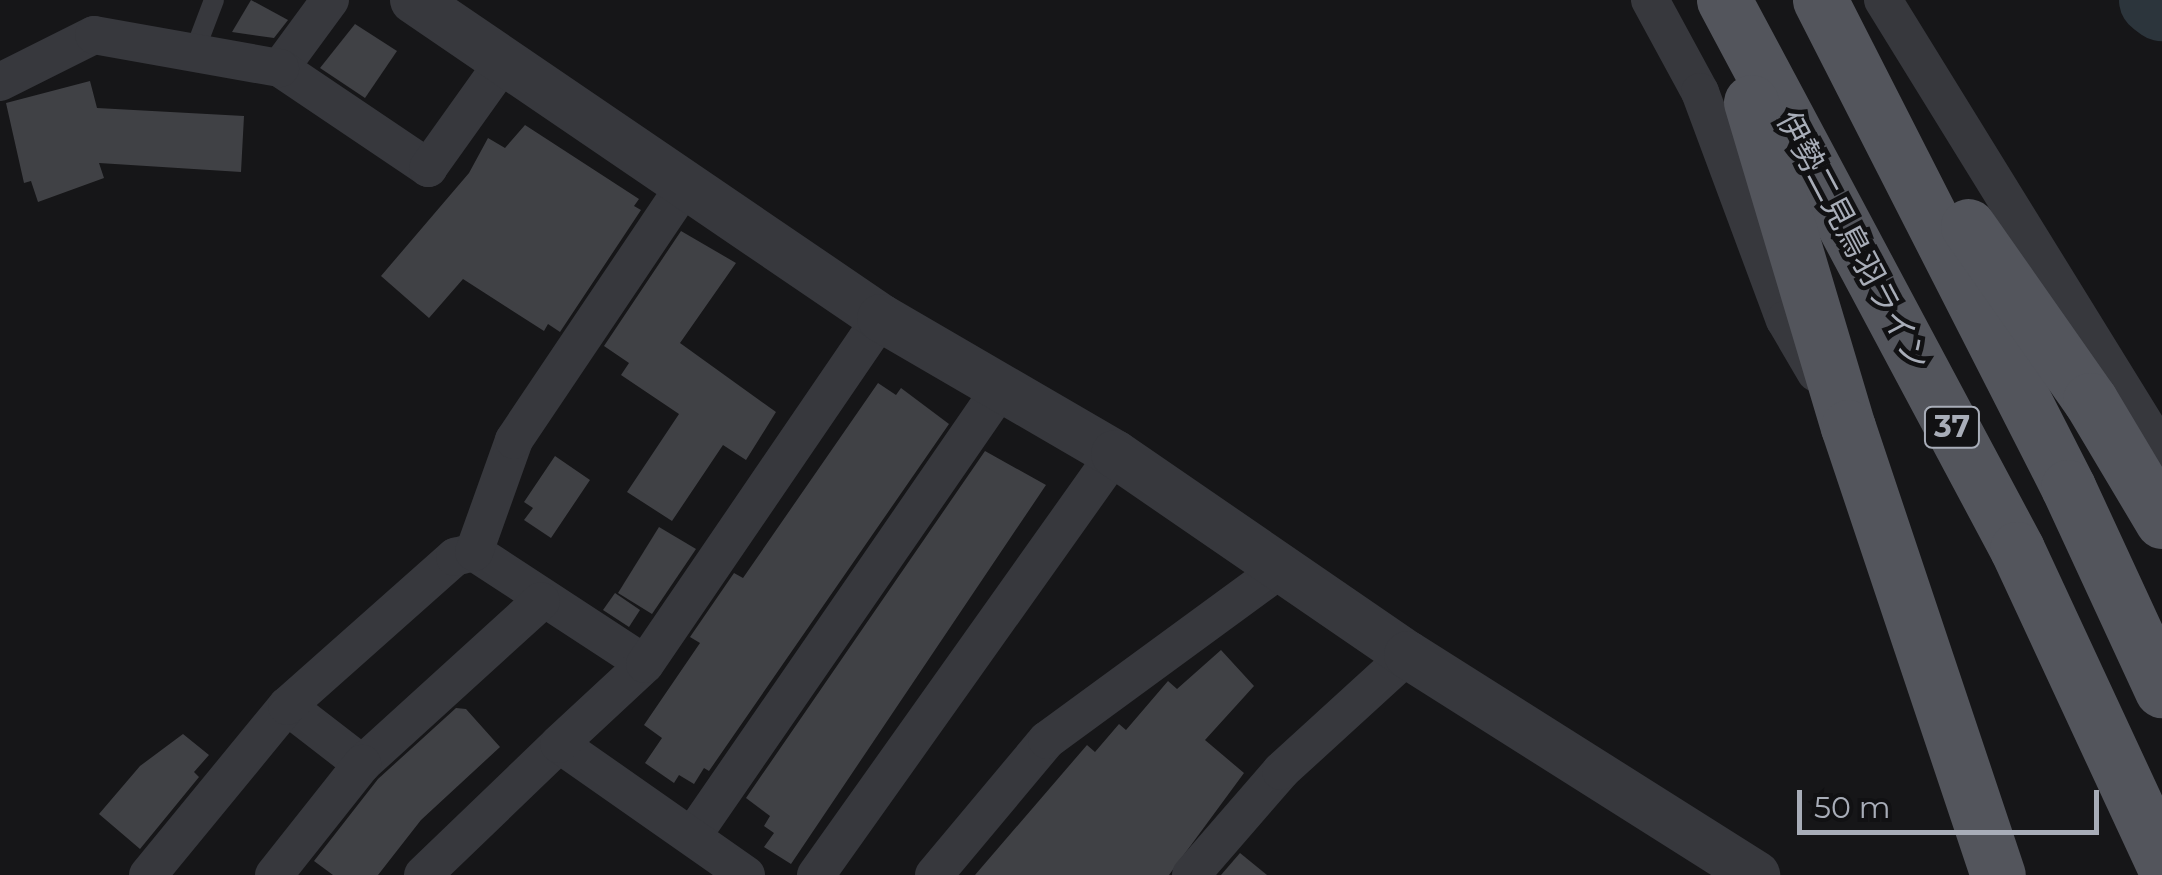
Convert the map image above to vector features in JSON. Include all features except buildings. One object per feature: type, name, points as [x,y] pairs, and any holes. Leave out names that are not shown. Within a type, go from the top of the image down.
[{"type":"main road","points":[[1722,0],[1848,427],[1998,875]]},
{"type":"main road","name":"伊勢二見鳥羽ライン","points":[[1722,0],[2017,549],[2162,862]]},
{"type":"main road","name":"37","points":[[1820,0],[2068,487],[2162,690]]},
{"type":"main road","points":[[1859,73],[2090,400],[2162,520]]},
{"type":"main road","points":[[1976,811],[1979,875]]},
{"type":"street","points":[[280,68],[330,0]]},
{"type":"street","points":[[414,0],[882,318],[1115,454],[1408,655],[1756,875]]},
{"type":"street","points":[[1650,0],[1700,92],[1785,320],[1848,427]]},
{"type":"street","points":[[1884,0],[2162,452]]},
{"type":"street","points":[[0,82],[94,35],[194,50],[280,68],[428,168],[502,63]]},
{"type":"street","points":[[474,552],[514,440],[684,187]]},
{"type":"street","points":[[423,875],[645,664],[882,318]]},
{"type":"street","points":[[693,835],[1001,388]]},
{"type":"street","points":[[816,875],[1115,454]]},
{"type":"street","points":[[474,552],[541,601],[645,664]]},
{"type":"street","points":[[148,875],[287,706],[455,557],[474,552]]},
{"type":"street","points":[[934,875],[1011,774],[1047,740],[1280,569]]},
{"type":"street","points":[[274,875],[362,764],[541,601]]},
{"type":"street","points":[[1190,875],[1281,772],[1408,655]]},
{"type":"street","points":[[287,706],[362,764]]},
{"type":"street","points":[[559,744],[746,875]]},
{"type":"lane","points":[[194,50],[214,0]]},
{"type":"waterway","points":[[2155,0],[2162,5]]}]
